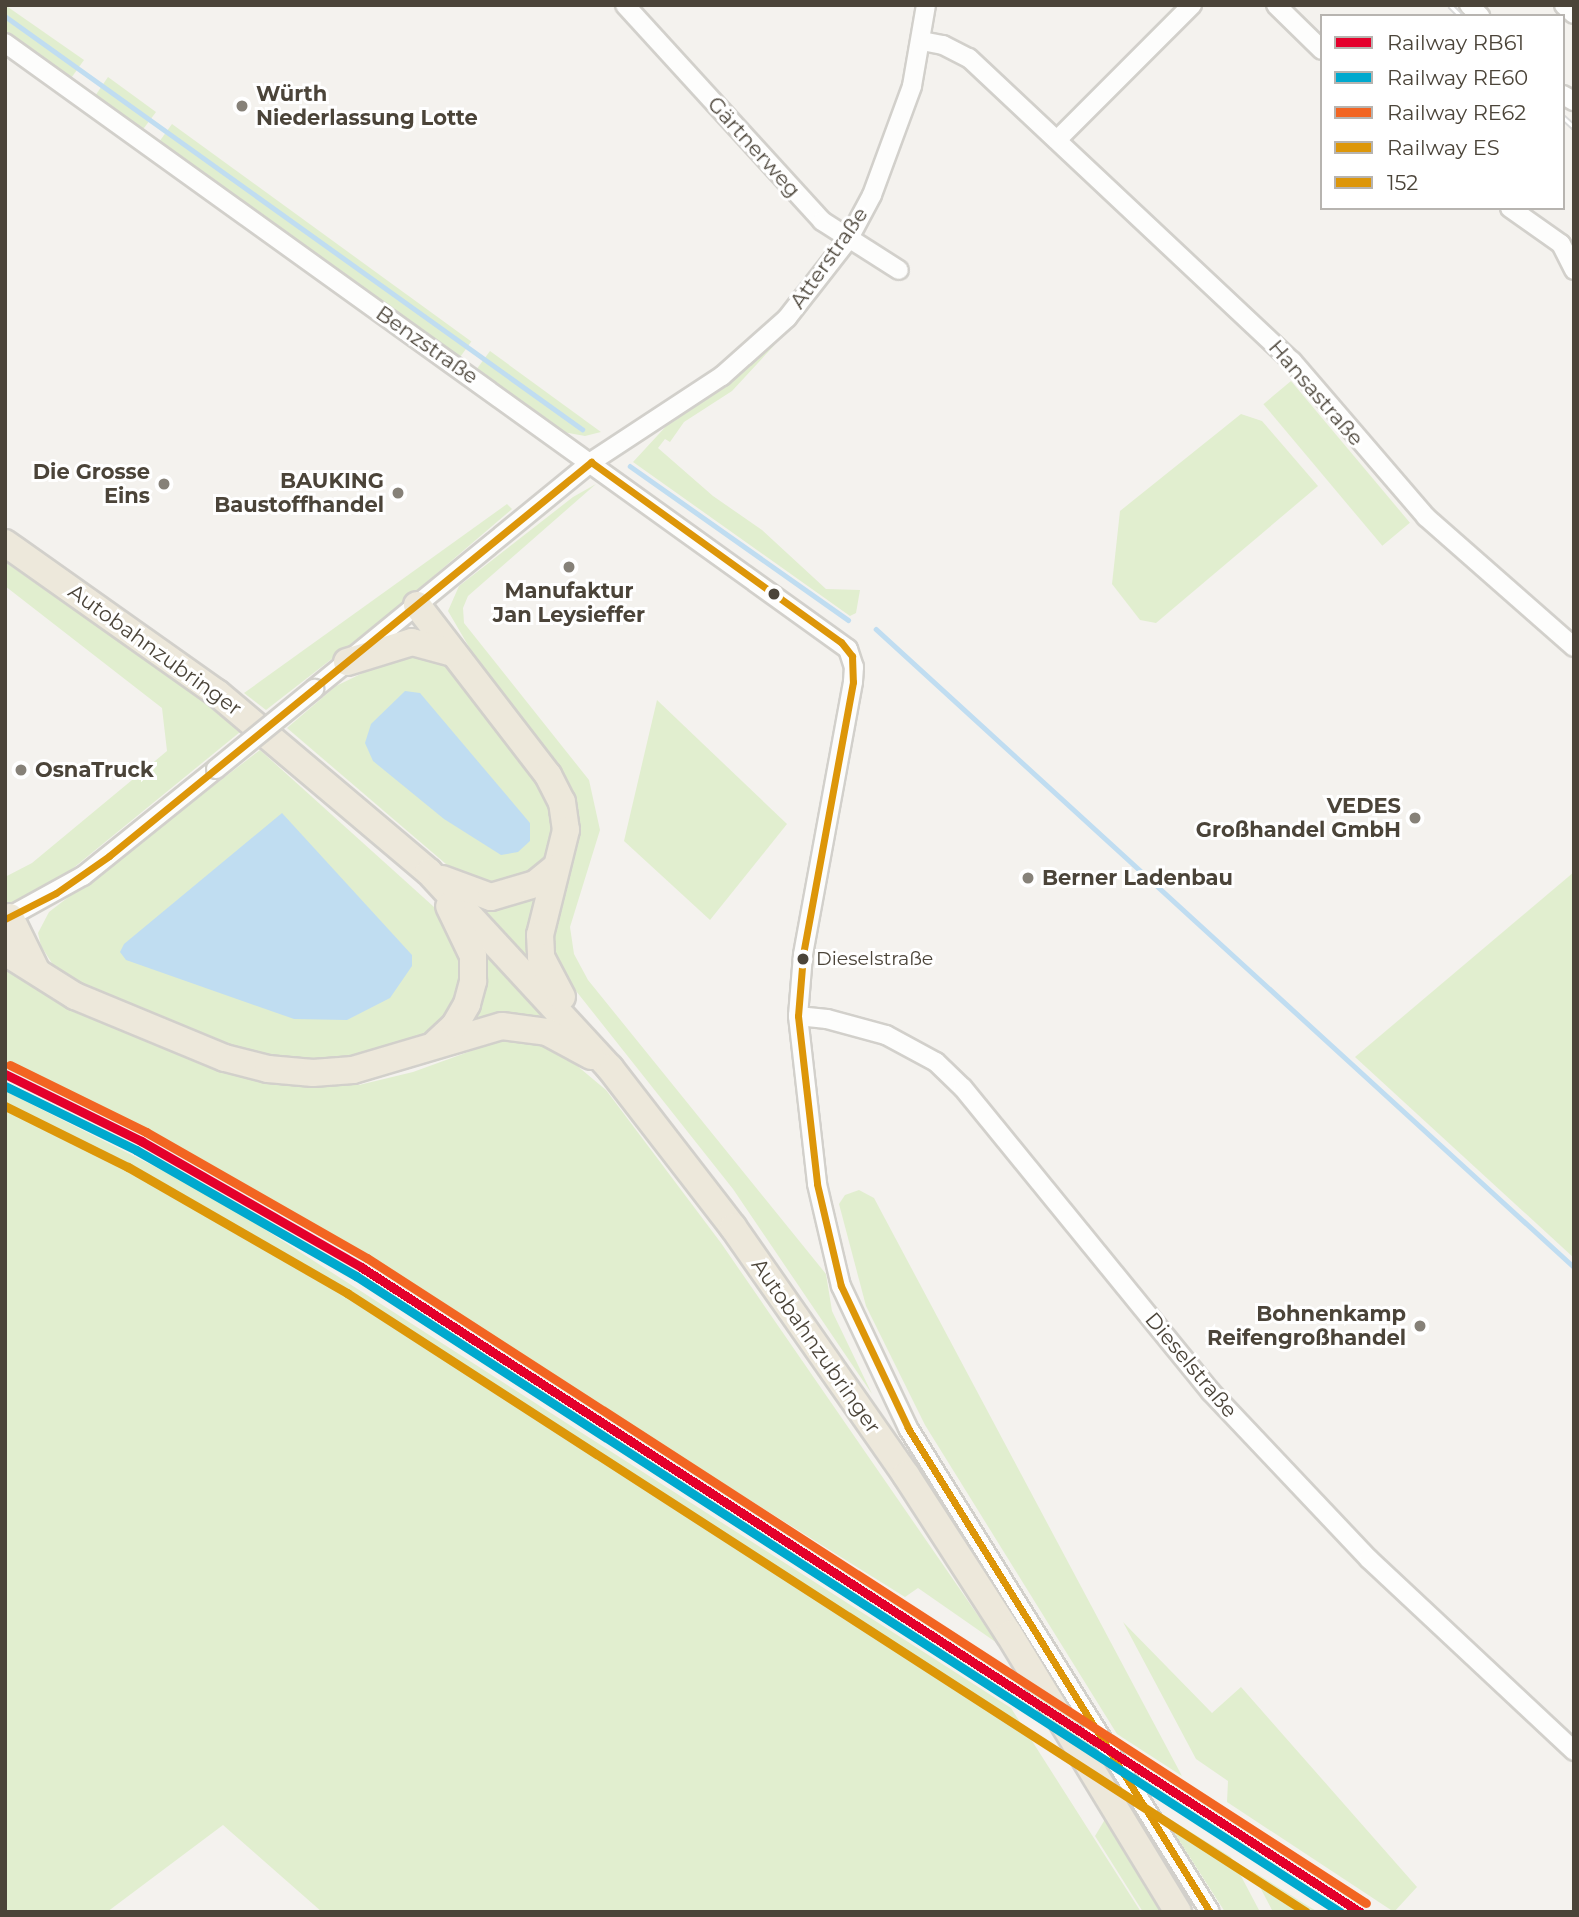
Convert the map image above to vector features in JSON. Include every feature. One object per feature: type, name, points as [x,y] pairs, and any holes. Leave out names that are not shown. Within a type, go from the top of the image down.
[{"type":"highway","name":"Autobahnzubringer","points":[[5,543],[217,693],[429,872]]},
{"type":"highway","points":[[417,605],[548,775],[562,802],[566,830],[544,907],[541,957],[550,978],[610,1068]]},
{"type":"highway","points":[[347,662],[412,642],[453,653]]},
{"type":"highway","points":[[429,872],[464,890],[491,897],[535,884],[555,868]]},
{"type":"highway","points":[[429,872],[473,956],[467,1004],[455,1025],[432,1046]]},
{"type":"highway","points":[[429,872],[610,1068]]},
{"type":"highway","points":[[8,918],[37,971]]},
{"type":"highway","points":[[5,952],[75,996],[225,1058],[268,1069],[313,1073],[353,1070],[476,1031],[524,1028],[547,1032],[610,1068]]},
{"type":"highway","name":"Autobahnzubringer","points":[[610,1068],[821,1349],[1009,1634],[1178,1912]]},
{"type":"street","name":"Gärtnerweg","points":[[625,5],[822,221],[899,270]]},
{"type":"street","name":"Atterstraße","points":[[8,918],[82,876],[591,462],[755,349],[817,285],[848,240],[894,145],[922,41],[926,5]]},
{"type":"street","points":[[1056,140],[1192,5]]},
{"type":"street","points":[[1276,5],[1320,48]]},
{"type":"street","points":[[1564,5],[1574,14]]},
{"type":"street","name":"Hansastraße","points":[[922,41],[943,45],[969,58],[1292,361],[1426,517],[1574,647]]},
{"type":"street","name":"Benzstraße","points":[[5,43],[848,649],[854,667],[853,682],[801,967],[798,1016]]},
{"type":"street","points":[[1513,210],[1561,244],[1574,270]]},
{"type":"street","points":[[798,1016],[817,1184],[841,1286],[908,1429],[1210,1912]]},
{"type":"street","name":"Dieselstraße","points":[[798,1016],[827,1018],[886,1035],[936,1062],[963,1088],[1211,1392],[1369,1559],[1574,1751]]},
{"type":"green space","points":[[5,5],[84,60],[69,81],[5,35]]},
{"type":"green space","points":[[108,77],[156,112],[144,128],[137,129],[93,99]]},
{"type":"green space","points":[[172,124],[471,341],[457,361],[158,143]]},
{"type":"green space","points":[[781,338],[732,391],[684,422],[670,442],[665,439],[658,448],[713,496],[762,530],[826,589],[860,590],[856,613],[850,616],[633,462],[669,423],[727,384]]},
{"type":"green space","points":[[490,351],[601,432],[585,436],[563,432],[476,370]]},
{"type":"green space","points":[[1291,381],[1410,523],[1382,546],[1263,404]]},
{"type":"green space","points":[[1241,414],[1262,421],[1318,486],[1156,623],[1140,620],[1112,584],[1120,511]]},
{"type":"green space","points":[[596,484],[468,596],[463,608],[464,623],[589,780],[600,830],[570,927],[574,954],[588,980],[826,1274],[832,1311],[872,1394],[733,1189],[561,972],[549,935],[573,855],[493,688],[448,611],[459,586],[573,497]]},
{"type":"green space","points":[[507,504],[512,509],[387,616],[266,710],[244,693]]},
{"type":"green space","points":[[5,562],[181,684],[240,732],[66,874],[5,906],[5,877],[32,863],[167,751],[162,708],[5,586]]},
{"type":"green space","points":[[406,652],[451,666],[540,780],[553,805],[556,829],[546,864],[513,885],[467,882],[287,728],[336,686]]},
{"type":"green space","points":[[657,700],[787,824],[710,920],[624,841]]},
{"type":"green space","points":[[260,750],[444,916],[466,958],[461,1002],[431,1036],[352,1060],[272,1060],[179,1029],[70,978],[53,965],[41,946],[38,933],[49,912]]},
{"type":"green space","points":[[1574,872],[1574,1258],[1355,1057]]},
{"type":"green space","points":[[540,890],[532,962],[471,899]]},
{"type":"green space","points":[[478,942],[559,1029],[500,1015],[469,1021]]},
{"type":"green space","points":[[5,964],[269,1082],[359,1085],[413,1072],[504,1039],[544,1046],[569,1059],[606,1090],[721,1243],[997,1643],[918,1588],[905,1597],[298,1218],[190,1156],[5,1068]]},
{"type":"green space","points":[[5,1091],[211,1195],[1011,1708],[1141,1912],[322,1912],[223,1825],[107,1912],[5,1912]]},
{"type":"green space","points":[[859,1190],[874,1198],[1182,1776],[1117,1734],[925,1425],[866,1306],[839,1204],[845,1195]]},
{"type":"green space","points":[[1123,1622],[1212,1713],[1241,1687],[1417,1887],[1394,1912],[1227,1802],[1228,1781],[1196,1759]]},
{"type":"green space","points":[[1162,1814],[1231,1857],[1260,1912],[1225,1912]]},
{"type":"green space","points":[[1107,1816],[1166,1912],[1143,1912],[1095,1836]]},
{"type":"green space","points":[[1251,1870],[1308,1906],[1318,1912],[1273,1912]]},
{"type":"water","points":[[405,691],[420,693],[530,823],[530,841],[518,852],[501,855],[444,819],[373,761],[365,743],[371,724]]},
{"type":"water","points":[[282,813],[412,955],[412,966],[390,998],[347,1020],[294,1019],[126,960],[120,952],[124,944]]},
{"type":"waterway","points":[[5,16],[582,429]]},
{"type":"waterway","points":[[630,466],[848,620]]},
{"type":"waterway","points":[[876,629],[1574,1267]]},
{"type":"railway","points":[[1450,5],[1459,14]]},
{"type":"railway","points":[[1565,119],[1574,127]]},
{"type":"rail line","name":"RE62","points":[[10,1065],[146,1132],[367,1258],[1366,1903]]},
{"type":"rail line","name":"RB61","points":[[5,1074],[141,1141],[361,1267],[1360,1912]]},
{"type":"rail line","name":"RE60","points":[[5,1086],[136,1150],[356,1276],[1340,1912]]},
{"type":"rail line","name":"ES","points":[[5,1106],[128,1167],[347,1293],[1306,1912]]},
{"type":"transit line","name":"152","points":[[591,462],[841,642],[852,656],[853,682],[803,955],[798,1016],[817,1184],[841,1286],[908,1428],[1210,1912]]},
{"type":"transit line","name":"152","points":[[5,919],[56,893],[109,856],[591,462]]},
{"type":"place","name":"Würth Niederlassung Lotte","points":[[242,106]]},
{"type":"place","name":"Die Grosse Eins","points":[[164,484]]},
{"type":"place","name":"BAUKING Baustoffhandel","points":[[398,493]]},
{"type":"place","name":"Manufaktur Jan Leysieffer","points":[[569,567]]},
{"type":"place","name":"OsnaTruck","points":[[21,770]]},
{"type":"place","name":"VEDES Großhandel GmbH","points":[[1415,818]]},
{"type":"place","name":"Berner Ladenbau","points":[[1028,878]]},
{"type":"place","name":"Dieselstraße","points":[[803,959]]},
{"type":"place","name":"Bohnenkamp Reifengroßhandel","points":[[1420,1326]]}]
